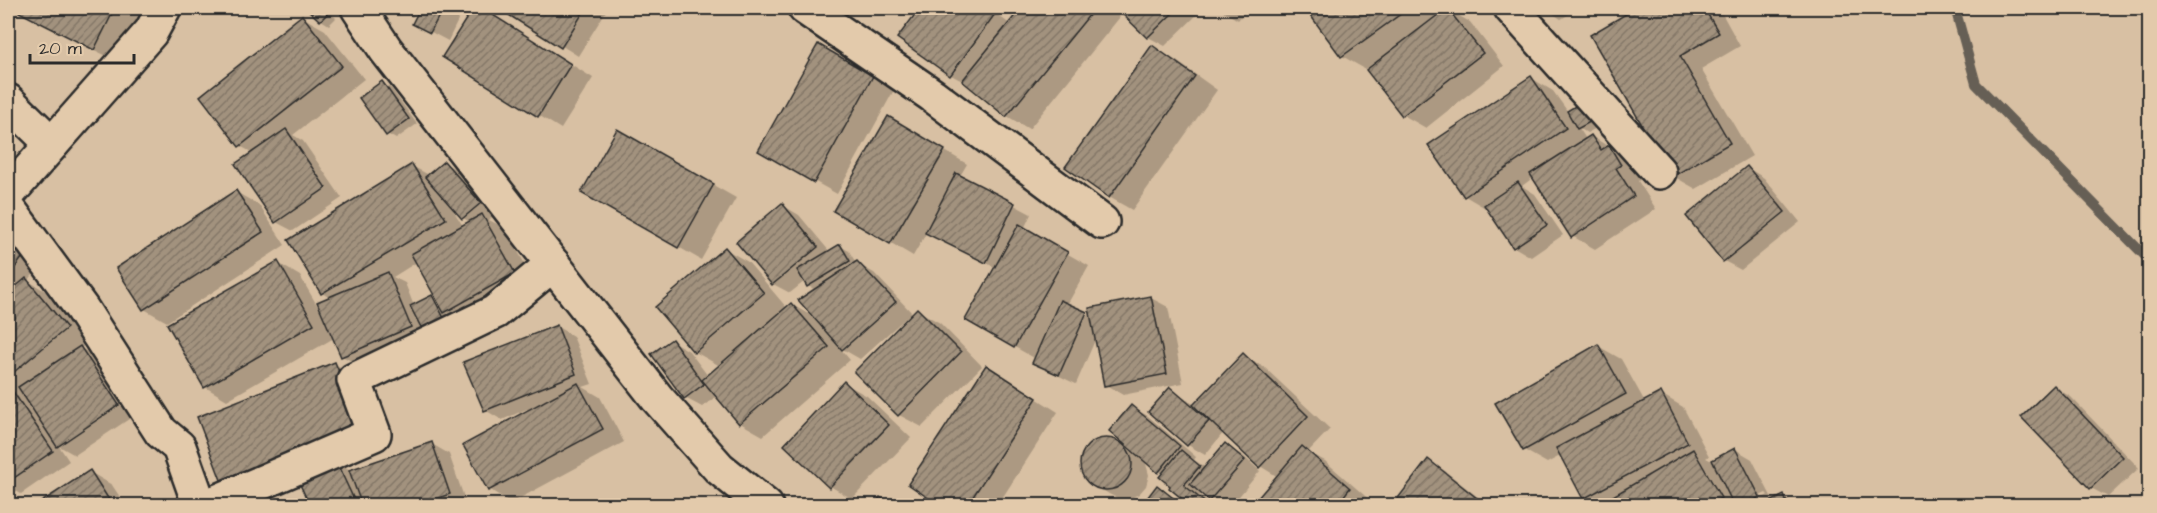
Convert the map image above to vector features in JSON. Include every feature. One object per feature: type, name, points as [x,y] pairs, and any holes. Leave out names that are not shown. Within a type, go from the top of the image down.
[{"type":"street","points":[[8,194],[151,32],[164,8]]},
{"type":"street","points":[[358,8],[386,50],[657,398],[719,468],[766,506]]},
{"type":"street","points":[[805,8],[932,95],[1102,222]]},
{"type":"street","points":[[1511,8],[1659,172]]},
{"type":"street","points":[[8,101],[52,144]]},
{"type":"street","points":[[8,208],[82,309],[161,432],[179,447],[200,506]]},
{"type":"street","points":[[207,506],[374,434],[354,380],[495,312],[553,264]]},
{"type":"building","points":[[22,8],[115,8],[94,50],[19,12]]},
{"type":"building","points":[[306,8],[324,8],[329,12],[320,21]]},
{"type":"building","points":[[398,8],[409,8],[403,13]]},
{"type":"building","points":[[420,8],[443,8],[430,33],[412,24]]},
{"type":"building","points":[[473,8],[482,8],[571,64],[538,117],[442,57]]},
{"type":"building","points":[[507,8],[586,8],[561,48],[504,12]]},
{"type":"building","points":[[920,8],[987,8],[995,14],[950,76],[897,38]]},
{"type":"building","points":[[1021,8],[1095,8],[1006,117],[962,81]]},
{"type":"building","points":[[1116,8],[1178,8],[1147,38]]},
{"type":"building","points":[[1305,8],[1367,9],[1409,8],[1341,57]]},
{"type":"building","points":[[1447,8],[1483,53],[1402,116],[1366,70]]},
{"type":"building","points":[[1636,8],[1704,8],[1719,33],[1680,56],[1730,143],[1672,177],[1590,35]]},
{"type":"building","points":[[302,15],[342,66],[239,147],[200,96]]},
{"type":"building","points":[[818,44],[873,76],[814,183],[758,151]]},
{"type":"building","points":[[1152,45],[1195,76],[1109,198],[1065,167]]},
{"type":"building","points":[[1531,76],[1566,128],[1464,197],[1428,145]]},
{"type":"building","points":[[382,81],[409,119],[386,136],[359,98]]},
{"type":"building","points":[[1582,102],[1592,121],[1577,129],[1567,111]]},
{"type":"building","points":[[888,116],[945,150],[890,244],[833,211]]},
{"type":"building","points":[[286,129],[326,188],[275,223],[235,164]]},
{"type":"building","points":[[617,129],[714,184],[678,248],[581,193]]},
{"type":"building","points":[[1591,135],[1601,150],[1609,145],[1621,165],[1616,168],[1634,196],[1571,238],[1530,174]]},
{"type":"building","points":[[444,161],[481,203],[462,219],[425,177]]},
{"type":"building","points":[[412,164],[446,219],[321,294],[288,240]]},
{"type":"building","points":[[1747,166],[1785,212],[1723,262],[1686,216]]},
{"type":"building","points":[[956,173],[1015,203],[986,263],[925,233]]},
{"type":"building","points":[[1518,182],[1547,225],[1513,248],[1484,205]]},
{"type":"building","points":[[236,190],[263,232],[143,310],[116,268]]},
{"type":"building","points":[[782,203],[818,247],[772,285],[736,242]]},
{"type":"building","points":[[482,214],[515,273],[444,313],[411,254]]},
{"type":"building","points":[[1019,224],[1068,252],[1014,348],[965,320]]},
{"type":"building","points":[[8,231],[31,246],[8,277]]},
{"type":"building","points":[[840,244],[850,261],[807,287],[797,270]]},
{"type":"building","points":[[725,247],[764,293],[694,353],[655,307]]},
{"type":"building","points":[[278,261],[314,324],[204,388],[167,324]]},
{"type":"building","points":[[857,261],[896,302],[842,350],[798,300]]},
{"type":"building","points":[[388,272],[411,327],[341,357],[317,302]]},
{"type":"building","points":[[26,278],[67,328],[8,377],[8,324],[15,318],[8,309],[8,293]]},
{"type":"building","points":[[432,295],[446,322],[424,333],[410,306]]},
{"type":"building","points":[[1151,296],[1167,374],[1104,386],[1089,308]]},
{"type":"building","points":[[1060,300],[1087,312],[1059,375],[1032,363]]},
{"type":"building","points":[[791,303],[829,347],[739,424],[702,380]]},
{"type":"building","points":[[917,308],[961,352],[898,416],[854,372]]},
{"type":"building","points":[[557,325],[576,374],[484,411],[463,362]]},
{"type":"building","points":[[672,339],[704,384],[684,399],[651,354]]},
{"type":"building","points":[[1598,344],[1626,394],[1523,451],[1495,403]]},
{"type":"building","points":[[80,346],[119,405],[57,447],[18,387]]},
{"type":"building","points":[[1243,353],[1308,416],[1259,468],[1193,405]]},
{"type":"building","points":[[335,362],[360,424],[221,480],[197,417]]},
{"type":"building","points":[[986,365],[1037,398],[967,506],[940,506],[908,484]]},
{"type":"building","points":[[844,381],[889,425],[829,488],[784,445]]},
{"type":"building","points":[[578,383],[603,429],[488,491],[463,445]]},
{"type":"building","points":[[2054,385],[2123,457],[2090,489],[2021,417]]},
{"type":"building","points":[[10,387],[53,451],[8,482],[8,389]]},
{"type":"building","points":[[1170,387],[1209,421],[1187,446],[1148,412]]},
{"type":"building","points":[[1661,392],[1688,443],[1583,499],[1556,448]]},
{"type":"building","points":[[1131,405],[1180,446],[1158,473],[1109,431]]},
{"type":"building","points":[[1106,438],[1116,440],[1124,446],[1130,454],[1132,464],[1130,474],[1124,482],[1116,488],[1106,490],[1096,488],[1088,482],[1082,474],[1080,464],[1082,454],[1088,446],[1096,440]]},
{"type":"building","points":[[432,442],[450,494],[415,506],[362,506],[349,470]]},
{"type":"building","points":[[1225,443],[1245,460],[1209,501],[1190,484]]},
{"type":"building","points":[[1302,446],[1350,488],[1336,506],[1251,506]]},
{"type":"building","points":[[1735,448],[1760,497],[1744,506],[1734,506],[1712,460]]},
{"type":"building","points":[[1693,449],[1721,498],[1707,506],[1596,506]]},
{"type":"building","points":[[1181,450],[1200,466],[1184,485],[1209,506],[1191,506],[1159,477]]},
{"type":"building","points":[[335,459],[357,506],[310,506],[297,478]]},
{"type":"building","points":[[1428,459],[1483,503],[1481,506],[1392,506]]},
{"type":"building","points":[[90,470],[113,506],[35,506]]},
{"type":"building","points":[[1157,485],[1183,506],[1141,506]]},
{"type":"building","points":[[1784,495],[1788,506],[1762,506]]},
{"type":"building","points":[[880,497],[893,506],[874,506]]},
{"type":"waterway","points":[[1955,8],[1976,84],[2150,261]]}]
